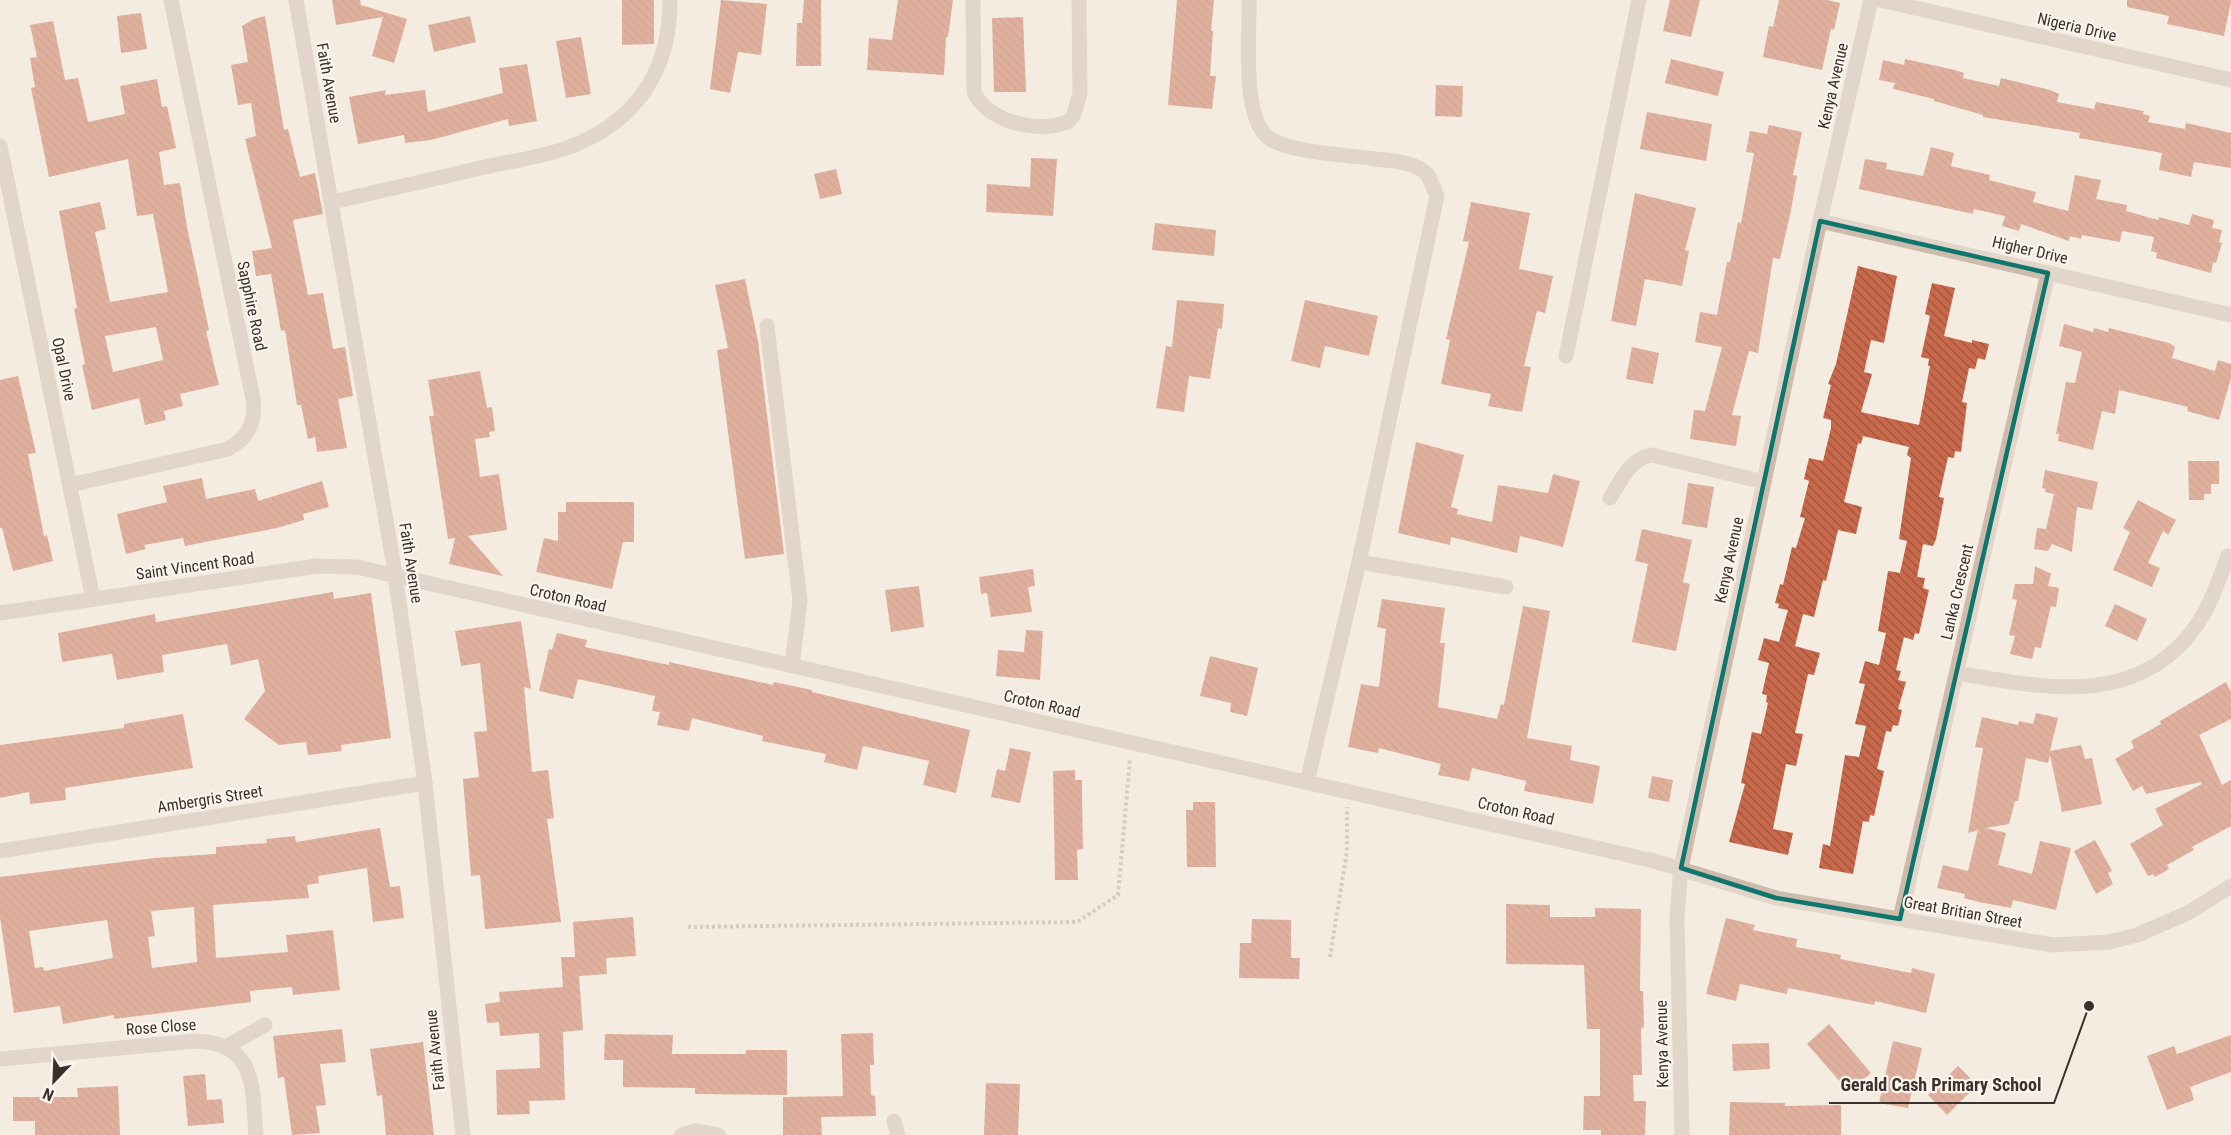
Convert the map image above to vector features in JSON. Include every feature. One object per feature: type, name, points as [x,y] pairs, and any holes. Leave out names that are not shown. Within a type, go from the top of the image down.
[{"type":"street","name":"Sapphire Road","points":[[70,485],[228,449],[244,438],[253,419],[253,399],[171,0]]},
{"type":"street","name":"Faith Avenue","points":[[296,0],[395,575],[425,783],[463,1135]]},
{"type":"street","points":[[332,202],[562,150],[603,130],[622,117],[651,84],[667,42],[670,0]]},
{"type":"street","points":[[973,0],[974,93],[979,104],[986,110],[1021,123],[1051,126],[1069,121],[1078,105],[1079,0]]},
{"type":"street","points":[[1249,0],[1251,102],[1258,127],[1267,137],[1291,146],[1407,164],[1424,171],[1436,191],[1435,212],[1359,562],[1307,782]]},
{"type":"street","points":[[1566,356],[1639,0]]},
{"type":"street","name":"Kenya Avenue","points":[[1682,1135],[1677,917],[1681,868],[1820,221],[1871,0]]},
{"type":"street","name":"Nigeria Drive","points":[[1880,0],[2231,80]]},
{"type":"street","name":"Opal Drive","points":[[0,146],[93,599]]},
{"type":"street","name":"Higher Drive","points":[[1820,221],[2231,315]]},
{"type":"street","name":"Lanka Crescent","points":[[1900,919],[2048,273]]},
{"type":"street","points":[[767,326],[800,601],[792,666]]},
{"type":"street","points":[[1610,498],[1634,463],[1642,457],[1652,455],[1764,482]]},
{"type":"street","points":[[1957,673],[2068,689],[2132,676],[2170,653],[2196,627],[2213,596],[2228,556]]},
{"type":"street","points":[[1359,562],[1506,588]]},
{"type":"street","name":"Saint Vincent Road","points":[[0,613],[317,566],[357,567],[395,575]]},
{"type":"street","name":"Croton Road","points":[[395,575],[1681,868]]},
{"type":"street","name":"Ambergris Street","points":[[0,851],[425,783]]},
{"type":"street","name":"Great Britian Street","points":[[1681,868],[1736,888],[1776,898],[2019,942],[2082,945],[2137,935],[2188,913],[2231,886]]},
{"type":"street","points":[[256,1135],[249,1073],[238,1054],[227,1046],[265,1025]]},
{"type":"street","name":"Rose Close","points":[[0,1059],[196,1041],[227,1046]]},
{"type":"street","points":[[682,1135],[695,1131],[718,1135]]},
{"type":"path","points":[[688,927],[1077,922],[1118,895],[1132,743]]},
{"type":"path","points":[[1330,957],[1347,851],[1348,791]]},
{"type":"highlighted area","points":[[1820,221],[2048,273],[1900,919],[1776,898],[1681,868]]},
{"type":"building","points":[[332,0],[360,0],[361,5],[407,19],[394,63],[372,56],[383,17],[336,25]]},
{"type":"building","points":[[622,0],[654,0],[654,44],[622,45]]},
{"type":"building","points":[[721,0],[767,4],[761,55],[738,52],[730,93],[710,89]]},
{"type":"building","points":[[804,0],[821,0],[821,66],[796,66],[797,23],[802,23]]},
{"type":"building","points":[[898,0],[953,0],[948,37],[946,37],[944,75],[867,70],[869,38],[892,40]]},
{"type":"building","points":[[1177,0],[1214,0],[1210,76],[1216,76],[1212,109],[1168,105]]},
{"type":"building","points":[[1670,0],[1700,0],[1691,37],[1663,31]]},
{"type":"building","points":[[1779,0],[1827,0],[1840,3],[1834,30],[1831,29],[1822,70],[1763,57],[1769,26],[1773,27]]},
{"type":"building","points":[[2127,0],[2231,0],[2231,2],[2224,36],[2167,24],[2169,16],[2127,7]]},
{"type":"building","points":[[141,13],[147,49],[121,53],[117,16]]},
{"type":"building","points":[[265,16],[284,130],[288,129],[300,177],[315,173],[323,214],[293,220],[308,295],[323,293],[333,349],[345,347],[353,396],[338,399],[347,448],[317,452],[315,437],[308,439],[301,405],[297,405],[285,330],[281,331],[271,274],[256,276],[252,251],[272,248],[245,139],[256,136],[251,103],[238,105],[231,65],[248,62],[242,26]]},
{"type":"building","points":[[470,16],[476,42],[434,52],[428,25]]},
{"type":"building","points":[[1023,17],[1026,92],[994,92],[992,18]]},
{"type":"building","points":[[53,21],[65,80],[78,78],[88,122],[125,114],[120,86],[157,79],[162,107],[167,106],[176,148],[159,152],[164,185],[180,183],[209,330],[206,331],[219,385],[180,394],[183,406],[164,411],[166,420],[145,425],[139,398],[92,410],[82,365],[85,364],[74,309],[77,308],[59,211],[100,202],[106,229],[95,232],[110,302],[168,292],[153,214],[137,216],[128,159],[49,177],[31,88],[35,87],[30,58],[37,57],[30,25]],"holes":[[[156,327],[163,360],[113,372],[105,336]]]},
{"type":"building","points":[[581,37],[591,94],[566,98],[556,41]]},
{"type":"building","points":[[1671,59],[1724,72],[1718,96],[1665,83]]},
{"type":"building","points":[[1905,59],[1955,70],[1964,73],[1963,78],[1999,86],[2001,78],[2050,90],[2059,94],[2057,102],[2094,109],[2096,102],[2144,111],[2143,114],[2150,116],[2148,122],[2185,129],[2186,123],[2231,133],[2231,168],[2194,162],[2191,177],[2159,170],[2162,153],[2079,138],[2080,133],[1983,117],[1983,115],[1934,101],[1934,99],[1893,89],[1895,83],[1879,80],[1883,60],[1904,65]]},
{"type":"building","points":[[527,64],[537,121],[509,126],[508,119],[431,140],[405,143],[404,135],[358,144],[349,97],[386,90],[385,95],[425,90],[428,112],[503,93],[499,68]]},
{"type":"building","points":[[1436,85],[1463,86],[1462,117],[1435,116]]},
{"type":"building","points":[[1647,112],[1712,124],[1706,161],[1640,149]]},
{"type":"building","points":[[1769,125],[1802,132],[1793,175],[1797,176],[1791,210],[1780,259],[1773,258],[1758,353],[1749,351],[1732,415],[1741,416],[1736,446],[1690,439],[1694,410],[1705,411],[1722,347],[1695,342],[1700,312],[1717,315],[1727,262],[1730,262],[1738,222],[1741,223],[1754,153],[1746,152],[1750,131],[1767,134]]},
{"type":"building","points":[[1931,147],[1954,153],[1951,166],[1990,175],[1989,180],[2036,192],[2033,202],[2068,211],[2075,175],[2101,180],[2096,199],[2127,205],[2126,211],[2158,220],[2159,217],[2189,225],[2192,214],[2214,220],[2212,228],[2222,230],[2219,242],[2222,243],[2216,263],[2213,262],[2211,273],[2156,258],[2157,253],[2151,251],[2154,237],[2122,231],[2120,242],[2082,235],[2081,239],[2070,236],[2069,241],[2021,224],[2019,231],[2002,226],[2005,216],[1974,209],[1973,214],[1859,189],[1865,159],[1887,163],[1886,169],[1923,176]]},
{"type":"building","points":[[1031,158],[1057,159],[1053,216],[986,212],[987,184],[1030,187]]},
{"type":"building","points":[[836,169],[842,194],[820,199],[814,174]]},
{"type":"building","points":[[1635,193],[1696,208],[1685,250],[1689,251],[1682,286],[1645,279],[1636,326],[1611,321]]},
{"type":"building","points":[[1471,202],[1530,213],[1519,269],[1553,276],[1545,313],[1537,311],[1524,366],[1531,367],[1522,412],[1488,406],[1491,394],[1441,384],[1450,340],[1446,339],[1469,242],[1463,241]]},
{"type":"building","points":[[1155,223],[1216,230],[1214,256],[1152,250]]},
{"type":"building","points":[[1858,266],[1897,276],[1884,343],[1871,340],[1864,372],[1872,374],[1861,412],[1919,425],[1930,366],[1928,366],[1929,359],[1921,357],[1930,316],[1925,314],[1932,283],[1955,288],[1944,336],[1972,343],[1972,340],[1989,344],[1985,360],[1978,358],[1975,369],[1969,368],[1962,402],[1967,403],[1961,452],[1955,451],[1954,458],[1948,457],[1939,497],[1944,498],[1936,539],[1933,546],[1923,544],[1917,577],[1925,578],[1923,588],[1929,590],[1919,634],[1915,633],[1913,640],[1904,637],[1896,670],[1901,671],[1898,680],[1906,682],[1898,709],[1902,710],[1898,726],[1893,725],[1891,732],[1886,731],[1877,769],[1884,771],[1874,816],[1870,815],[1869,822],[1863,821],[1853,874],[1819,868],[1823,844],[1830,846],[1845,755],[1859,757],[1866,726],[1855,724],[1865,684],[1859,683],[1865,661],[1879,665],[1886,633],[1878,631],[1888,571],[1900,573],[1907,541],[1899,539],[1911,458],[1907,455],[1909,447],[1863,436],[1861,444],[1858,443],[1844,502],[1862,507],[1856,534],[1838,530],[1826,581],[1823,580],[1814,617],[1803,614],[1795,646],[1820,653],[1814,675],[1808,674],[1795,733],[1803,734],[1796,766],[1786,764],[1773,829],[1793,833],[1788,855],[1729,842],[1745,784],[1741,783],[1752,732],[1761,734],[1768,703],[1766,702],[1767,695],[1762,694],[1769,663],[1758,660],[1764,638],[1779,642],[1788,610],[1778,608],[1779,604],[1775,603],[1780,584],[1783,585],[1792,547],[1796,548],[1805,518],[1800,517],[1809,481],[1804,479],[1809,458],[1823,461],[1831,428],[1831,420],[1823,418],[1831,385],[1828,384],[1836,364]]},
{"type":"building","points":[[745,279],[758,341],[784,554],[745,559],[717,350],[728,348],[715,285]]},
{"type":"building","points":[[1177,300],[1224,304],[1222,329],[1218,328],[1210,379],[1189,376],[1184,412],[1156,408],[1166,346],[1172,347]]},
{"type":"building","points":[[1305,300],[1378,316],[1369,356],[1325,346],[1320,368],[1291,361]]},
{"type":"building","points":[[2064,324],[2093,332],[2094,328],[2108,332],[2109,328],[2169,343],[2175,347],[2172,358],[2215,371],[2218,360],[2231,364],[2231,378],[2219,420],[2187,411],[2188,407],[2119,390],[2115,414],[2102,411],[2093,450],[2058,441],[2059,434],[2056,434],[2066,382],[2075,383],[2082,352],[2059,346]]},
{"type":"building","points":[[1632,347],[1659,353],[1653,384],[1626,379]]},
{"type":"building","points":[[480,371],[487,408],[492,407],[495,431],[489,432],[490,437],[475,439],[480,477],[499,474],[507,530],[468,536],[503,576],[449,564],[455,538],[448,539],[429,416],[434,416],[428,380]]},
{"type":"building","points":[[18,376],[36,453],[28,454],[44,536],[47,535],[53,561],[13,571],[2,528],[0,528],[0,380]]},
{"type":"building","points":[[1416,442],[1464,455],[1451,507],[1458,509],[1457,514],[1492,522],[1498,485],[1548,493],[1553,474],[1580,481],[1563,547],[1520,536],[1517,553],[1451,537],[1450,545],[1398,533]]},
{"type":"building","points":[[2188,461],[2219,461],[2219,484],[2211,484],[2211,494],[2204,494],[2204,500],[2189,500]]},
{"type":"building","points":[[2045,470],[2098,482],[2092,510],[2077,507],[2072,552],[2052,544],[2048,551],[2034,549],[2037,528],[2046,529],[2054,494],[2045,492],[2046,489],[2042,488]]},
{"type":"building","points":[[202,478],[206,499],[255,489],[258,501],[322,481],[329,507],[303,514],[304,520],[277,528],[185,546],[183,538],[144,545],[146,549],[126,554],[117,514],[167,502],[163,486]]},
{"type":"building","points":[[1688,483],[1714,487],[1707,528],[1682,524]]},
{"type":"building","points":[[2138,500],[2176,520],[2168,535],[2163,531],[2148,563],[2160,568],[2152,587],[2113,570],[2130,532],[2123,528]]},
{"type":"building","points":[[566,502],[634,502],[634,542],[623,542],[612,589],[536,572],[544,538],[558,541],[558,512],[566,512]]},
{"type":"building","points":[[1642,529],[1692,540],[1683,582],[1690,584],[1676,651],[1632,642],[1648,564],[1635,561]]},
{"type":"building","points":[[2035,566],[2051,574],[2048,586],[2059,588],[2056,607],[2051,606],[2041,648],[2035,647],[2032,659],[2010,654],[2015,636],[2009,635],[2017,600],[2012,599],[2015,584],[2033,584]]},
{"type":"building","points":[[1033,569],[1035,586],[1028,587],[1032,612],[991,617],[987,593],[981,594],[979,577]]},
{"type":"building","points":[[919,586],[924,627],[891,632],[885,590]]},
{"type":"building","points":[[333,592],[334,599],[371,593],[391,738],[341,745],[342,751],[308,755],[306,742],[279,745],[244,719],[265,691],[258,659],[231,665],[227,644],[162,655],[164,672],[117,680],[112,654],[62,662],[58,633],[155,614],[156,622]]},
{"type":"building","points":[[1382,599],[1445,608],[1440,643],[1445,643],[1438,707],[1497,719],[1501,704],[1504,705],[1523,606],[1550,611],[1527,738],[1572,746],[1570,760],[1600,766],[1593,804],[1524,791],[1526,781],[1472,768],[1469,781],[1438,775],[1441,764],[1379,748],[1378,753],[1348,747],[1361,684],[1379,687],[1386,629],[1377,627]]},
{"type":"building","points":[[2115,604],[2147,619],[2137,641],[2105,626]]},
{"type":"building","points":[[521,621],[531,689],[524,687],[532,772],[548,770],[554,818],[547,819],[561,922],[485,929],[480,875],[471,876],[463,779],[479,777],[474,732],[487,731],[480,663],[461,666],[455,631]]},
{"type":"building","points":[[1026,630],[1043,631],[1040,680],[996,676],[998,650],[1024,652]]},
{"type":"building","points":[[557,633],[587,640],[585,647],[669,665],[669,662],[773,685],[774,682],[812,690],[812,692],[970,730],[956,793],[923,785],[929,761],[863,746],[857,770],[824,762],[826,754],[762,741],[763,736],[692,718],[689,731],[657,725],[660,712],[652,711],[655,696],[578,679],[573,699],[539,691],[549,649],[552,650]]},
{"type":"building","points":[[1210,656],[1258,668],[1247,716],[1230,712],[1231,703],[1200,696]]},
{"type":"building","points":[[2226,682],[2231,692],[2231,719],[2199,735],[2222,785],[2231,780],[2231,826],[2192,847],[2194,850],[2167,865],[2169,869],[2155,877],[2153,874],[2148,876],[2130,844],[2163,825],[2155,809],[2202,784],[2201,782],[2146,794],[2142,786],[2133,791],[2115,759],[2134,748],[2131,741]]},
{"type":"building","points":[[2036,713],[2058,718],[2050,751],[2081,745],[2085,759],[2092,758],[2102,804],[2062,812],[2050,755],[2048,763],[2026,758],[2018,801],[2015,801],[2009,824],[1986,828],[2006,833],[1998,865],[2032,874],[2040,841],[2071,848],[2056,910],[2013,900],[2011,908],[1964,898],[1965,894],[1937,888],[1943,865],[1968,871],[1978,830],[1968,833],[1983,748],[1975,747],[1982,717],[2018,725],[2019,721],[2033,724]]},
{"type":"building","points":[[183,714],[193,768],[65,788],[66,800],[30,804],[29,792],[0,798],[0,745],[124,728],[124,724]]},
{"type":"building","points":[[1010,748],[1031,752],[1020,803],[991,797],[997,769],[1005,771]]},
{"type":"building","points":[[1075,770],[1075,780],[1082,780],[1083,849],[1077,850],[1078,880],[1055,880],[1053,771]]},
{"type":"building","points":[[1652,776],[1673,780],[1669,802],[1648,798]]},
{"type":"building","points":[[1193,802],[1215,802],[1216,867],[1187,867],[1186,810],[1193,810]]},
{"type":"building","points":[[380,828],[390,887],[400,886],[404,918],[373,922],[367,868],[318,876],[319,883],[307,885],[309,898],[213,905],[216,958],[288,952],[286,935],[333,930],[340,990],[293,995],[292,987],[250,991],[251,1002],[114,1019],[114,1015],[63,1024],[60,1006],[14,1013],[0,917],[0,877],[154,858],[216,854],[216,847],[267,843],[266,839],[295,836],[296,842]],"holes":[[[194,907],[197,962],[152,968],[148,937],[155,936],[151,911]],[[107,920],[113,958],[44,971],[43,967],[35,968],[29,931]]]},
{"type":"building","points":[[2095,840],[2112,871],[2108,873],[2113,884],[2096,894],[2074,851]]},
{"type":"building","points":[[1506,904],[1550,905],[1550,917],[1595,917],[1595,908],[1641,909],[1640,991],[1643,991],[1644,1027],[1641,1028],[1642,1075],[1633,1075],[1634,1101],[1646,1101],[1645,1135],[1601,1135],[1601,1130],[1583,1130],[1584,1096],[1600,1096],[1600,1029],[1587,1029],[1584,965],[1506,964]]},
{"type":"building","points":[[633,917],[636,956],[606,958],[607,974],[579,976],[583,1030],[563,1032],[565,1100],[529,1101],[530,1114],[497,1115],[496,1070],[540,1068],[539,1033],[500,1036],[499,1022],[487,1023],[485,1004],[500,1002],[499,992],[563,987],[561,957],[575,957],[573,922]]},
{"type":"building","points":[[1726,918],[1755,925],[1753,930],[1797,939],[1796,947],[1841,955],[1840,959],[1911,973],[1912,968],[1935,974],[1926,1013],[1875,1001],[1874,1005],[1788,988],[1787,994],[1740,984],[1736,1001],[1706,994]]},
{"type":"building","points":[[1252,919],[1291,920],[1291,958],[1300,958],[1299,979],[1239,978],[1240,943],[1251,943]]},
{"type":"building","points":[[1829,1024],[1871,1073],[1849,1092],[1807,1044]]},
{"type":"building","points":[[342,1029],[346,1062],[320,1064],[326,1105],[316,1106],[320,1133],[292,1135],[284,1077],[278,1078],[273,1036]]},
{"type":"building","points":[[873,1033],[874,1065],[870,1065],[871,1095],[875,1096],[876,1116],[821,1117],[822,1135],[783,1135],[783,1097],[843,1096],[841,1034]]},
{"type":"building","points":[[605,1034],[673,1035],[672,1054],[746,1054],[746,1050],[787,1050],[787,1095],[695,1094],[695,1088],[623,1087],[623,1060],[604,1060]]},
{"type":"building","points":[[2231,1035],[2231,1072],[2190,1087],[2194,1100],[2167,1110],[2147,1056],[2174,1046],[2177,1054]]},
{"type":"building","points":[[1893,1041],[1922,1048],[1908,1108],[1879,1103]]},
{"type":"building","points":[[423,1042],[434,1135],[386,1135],[382,1095],[377,1096],[370,1049]]},
{"type":"building","points":[[1769,1043],[1770,1069],[1733,1071],[1732,1044]]},
{"type":"building","points":[[1958,1066],[1977,1085],[1947,1115],[1928,1095]]},
{"type":"building","points":[[205,1074],[207,1100],[222,1099],[224,1123],[188,1126],[183,1076]]},
{"type":"building","points":[[986,1083],[1020,1084],[1018,1135],[984,1135]]},
{"type":"building","points":[[118,1086],[120,1135],[35,1135],[35,1121],[13,1121],[13,1097],[78,1097],[77,1088]]},
{"type":"building","points":[[1730,1102],[1785,1103],[1785,1106],[1841,1105],[1841,1135],[1729,1135]]},
{"type":"place","name":"Gerald Cash Primary School","points":[[2089,1006]]}]
